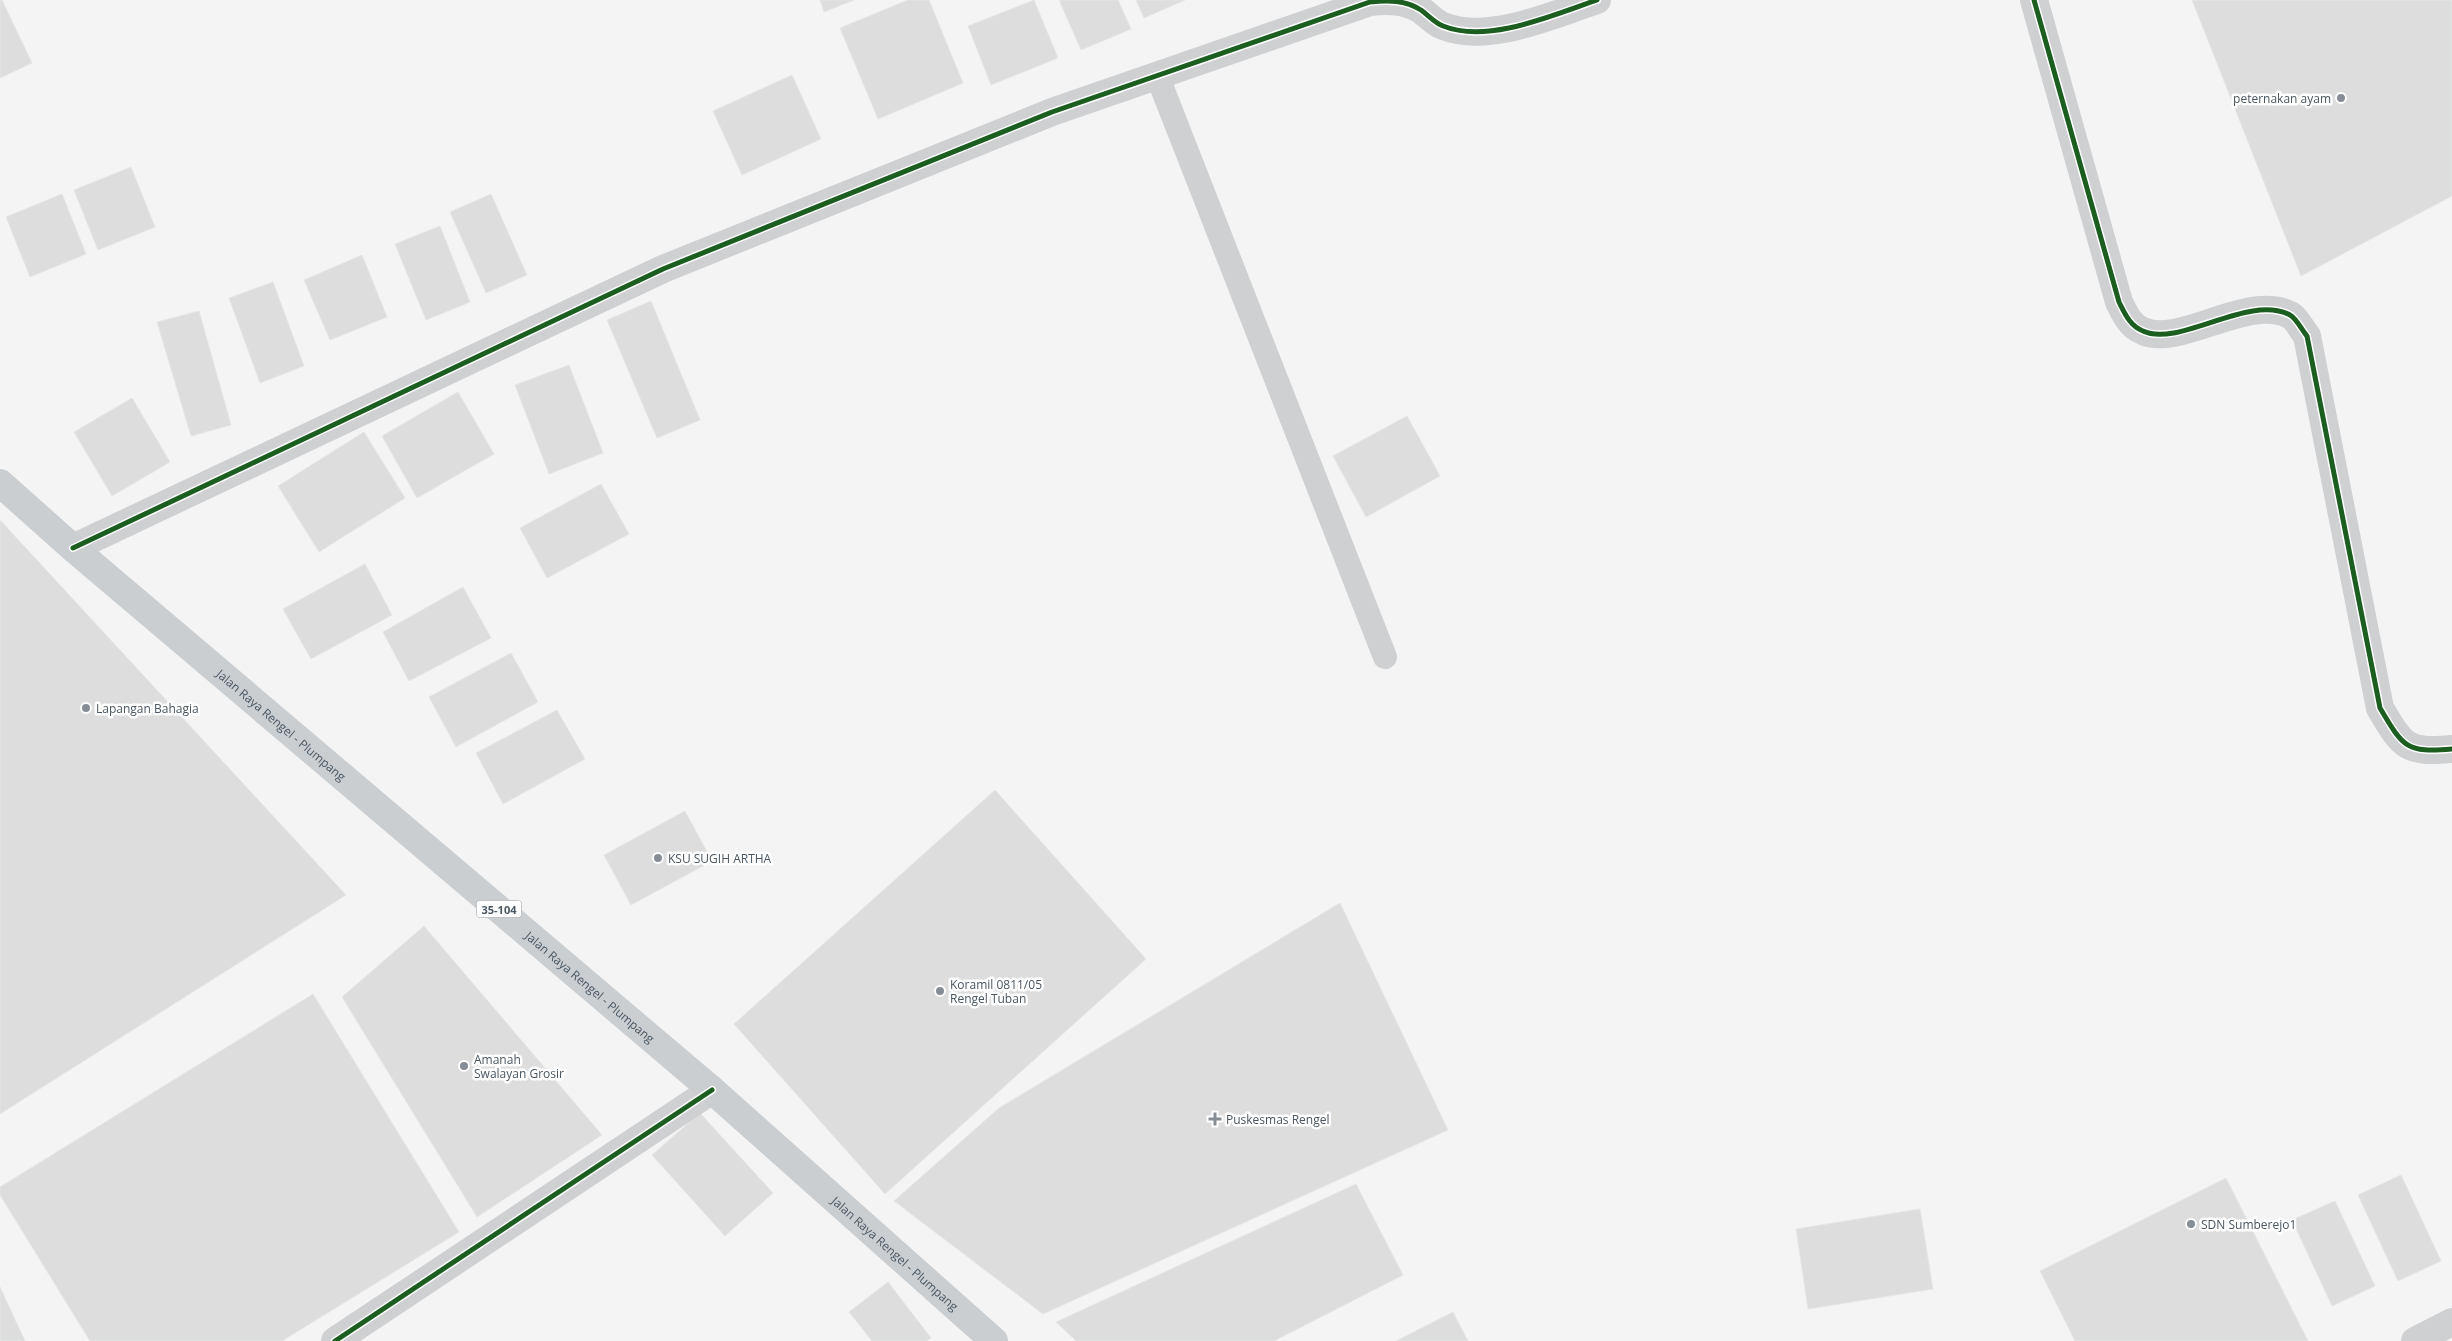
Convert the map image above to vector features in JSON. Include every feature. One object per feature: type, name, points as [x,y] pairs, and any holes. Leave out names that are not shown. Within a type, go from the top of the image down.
[{"type":"main road","name":"Jalan Raya Rengel - Plumpang","points":[[4,492],[74,548],[712,1090],[994,1341]]},
{"type":"street","points":[[74,548],[663,269],[1052,112],[1370,2],[1405,2],[1420,9],[1442,25],[1460,30],[1486,32],[1538,20],[1597,0]]},
{"type":"street","points":[[2034,0],[2119,302],[2128,320],[2143,331],[2162,335],[2267,309],[2290,315],[2307,336],[2380,708],[2394,731],[2405,744],[2423,751],[2452,748]]},
{"type":"street","points":[[335,1341],[712,1090]]},
{"type":"street","points":[[2415,1341],[2452,1322]]},
{"type":"lane","points":[[1157,75],[1385,657]]},
{"type":"building","points":[[0,0],[2,0],[32,63],[0,78]]},
{"type":"building","points":[[820,0],[854,0],[824,12]]},
{"type":"building","points":[[908,0],[929,0],[963,83],[878,119],[840,28]]},
{"type":"building","points":[[1034,0],[1058,58],[991,85],[968,26]]},
{"type":"building","points":[[1059,0],[1118,0],[1131,29],[1081,50]]},
{"type":"building","points":[[1136,0],[1185,0],[1144,18]]},
{"type":"building","name":"peternakan ayam","points":[[2192,0],[2452,0],[2452,196],[2301,276]]},
{"type":"building","points":[[792,75],[821,139],[742,175],[713,111]]},
{"type":"building","points":[[131,167],[155,227],[98,250],[74,190]]},
{"type":"building","points":[[62,194],[86,254],[30,277],[6,217]]},
{"type":"building","points":[[491,194],[527,275],[486,293],[450,212]]},
{"type":"building","points":[[440,226],[470,302],[426,320],[395,244]]},
{"type":"building","points":[[362,255],[387,317],[330,340],[304,280]]},
{"type":"building","points":[[273,282],[304,366],[260,383],[229,298]]},
{"type":"building","points":[[651,301],[700,420],[657,438],[607,320]]},
{"type":"building","points":[[199,311],[231,425],[191,436],[157,322]]},
{"type":"building","points":[[569,365],[603,453],[549,474],[515,385]]},
{"type":"building","points":[[458,392],[494,454],[417,498],[382,436]]},
{"type":"building","points":[[132,398],[170,462],[112,496],[74,432]]},
{"type":"building","points":[[1407,416],[1440,476],[1366,517],[1333,456]]},
{"type":"building","points":[[364,432],[405,498],[319,552],[278,486]]},
{"type":"building","points":[[601,484],[629,534],[547,578],[520,528]]},
{"type":"building","name":"Lapangan Bahagia","points":[[0,520],[346,895],[0,1114]]},
{"type":"building","points":[[365,564],[392,615],[311,659],[283,609]]},
{"type":"building","points":[[463,587],[491,638],[409,681],[383,632]]},
{"type":"building","points":[[511,653],[538,702],[456,747],[429,697]]},
{"type":"building","points":[[557,710],[585,759],[503,804],[476,753]]},
{"type":"building","name":"Koramil 0811/05 Rengel Tuban","points":[[995,790],[1146,959],[885,1194],[734,1024]]},
{"type":"building","name":"KSU SUGIH ARTHA","points":[[685,811],[712,861],[631,905],[604,855]]},
{"type":"building","name":"Puskesmas Rengel","points":[[1340,903],[1448,1130],[1043,1314],[894,1201],[999,1108]]},
{"type":"building","name":"Amanah Swalayan Grosir","points":[[424,926],[602,1135],[477,1217],[342,997]]},
{"type":"building","points":[[313,994],[459,1232],[282,1341],[90,1341],[0,1195],[0,1187]]},
{"type":"building","points":[[700,1113],[773,1193],[725,1236],[652,1155]]},
{"type":"building","points":[[2401,1175],[2441,1261],[2398,1281],[2358,1195]]},
{"type":"building","name":"SDN Sumberejo1","points":[[2226,1178],[2308,1341],[2075,1341],[2040,1271]]},
{"type":"building","points":[[1356,1184],[1403,1275],[1274,1341],[1076,1341],[1056,1322]]},
{"type":"building","points":[[2335,1201],[2375,1286],[2332,1306],[2292,1220]]},
{"type":"building","points":[[1920,1209],[1933,1289],[1808,1309],[1796,1229]]},
{"type":"building","points":[[888,1282],[931,1338],[927,1341],[872,1341],[849,1312]]},
{"type":"building","points":[[0,1287],[25,1341],[0,1341]]},
{"type":"building","points":[[1453,1312],[1468,1341],[1396,1341]]},
{"type":"cycle path","points":[[73,548],[663,269],[1052,112],[1370,2],[1390,1],[1403,3],[1421,10],[1443,26],[1461,31],[1480,32],[1500,30],[1541,20],[1597,0]]},
{"type":"cycle path","points":[[2034,0],[2119,302],[2131,323],[2143,331],[2158,334],[2175,333],[2235,315],[2273,310],[2290,315],[2297,321],[2307,336],[2380,708],[2394,731],[2407,745],[2425,750],[2452,749]]},
{"type":"cycle path","points":[[335,1341],[712,1090]]},
{"type":"place","name":"peternakan ayam","points":[[2341,98]]},
{"type":"place","name":"Lapangan Bahagia","points":[[86,708]]},
{"type":"place","name":"KSU SUGIH ARTHA","points":[[658,858]]},
{"type":"place","name":"Koramil 0811/05 Rengel Tuban","points":[[940,991]]},
{"type":"place","name":"Amanah Swalayan Grosir","points":[[464,1066]]},
{"type":"place","name":"Puskesmas Rengel","points":[[1215,1119]]},
{"type":"place","name":"SDN Sumberejo1","points":[[2191,1224]]}]
